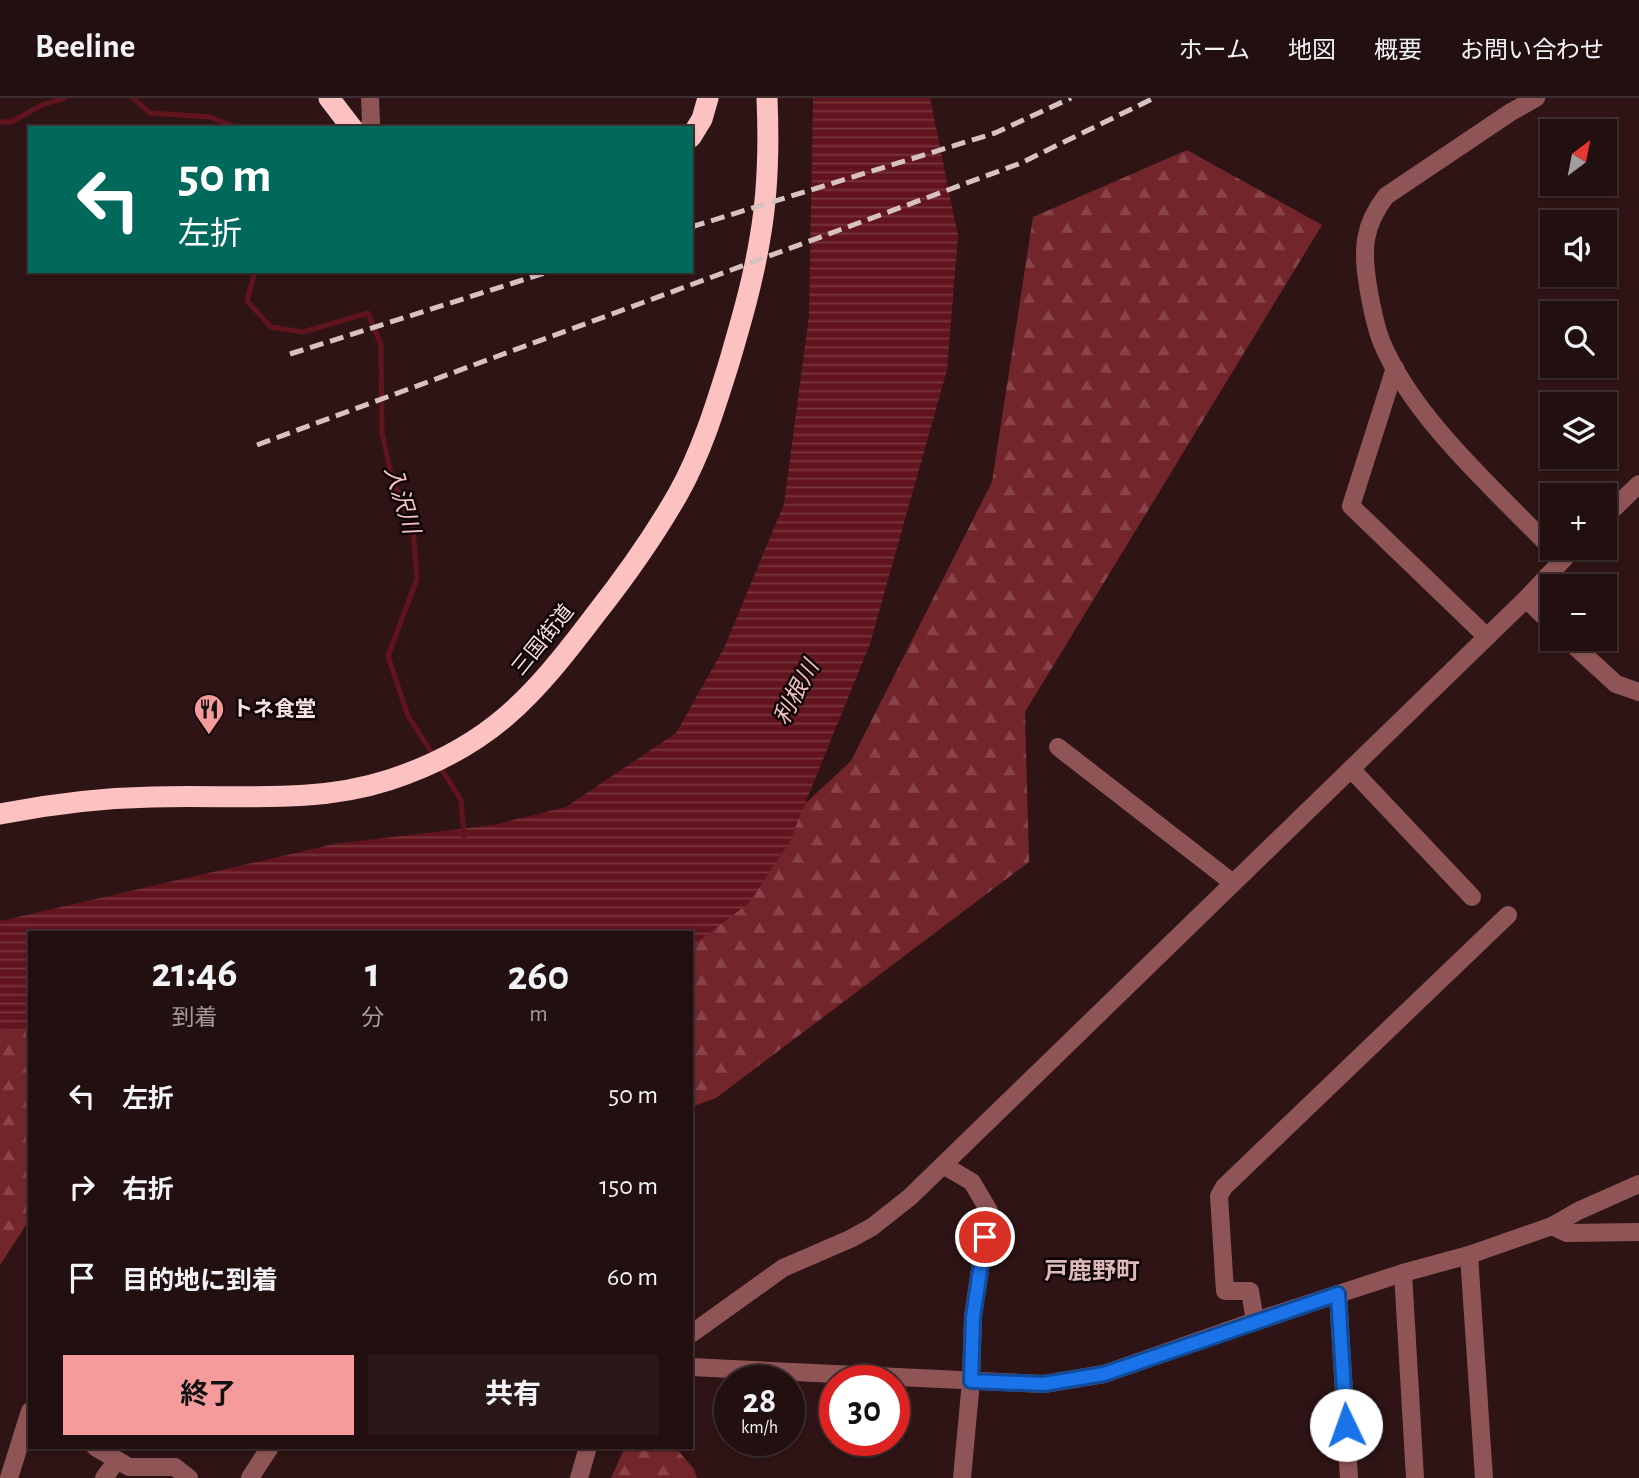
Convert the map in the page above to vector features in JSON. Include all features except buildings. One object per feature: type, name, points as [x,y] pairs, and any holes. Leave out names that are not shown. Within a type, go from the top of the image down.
[{"type":"highway","points":[[329,98],[350,126]]},
{"type":"highway","points":[[693,134],[702,119],[708,98]]},
{"type":"highway","name":"三国街道","points":[[0,814],[88,800],[154,797],[239,799],[360,787],[389,780],[471,744],[514,711],[544,680],[611,595],[653,535],[701,447],[750,290],[761,237],[766,187],[767,98]]},
{"type":"street","points":[[369,126],[370,98]]},
{"type":"street","points":[[1536,98],[1386,196],[1377,208],[1365,238],[1365,266],[1382,342],[1395,368],[1439,432],[1540,527]]},
{"type":"street","points":[[1395,368],[1351,506],[1487,637]]},
{"type":"street","points":[[1617,505],[1639,484]]},
{"type":"street","points":[[693,1333],[783,1268],[872,1227],[911,1197],[1526,599],[1562,560]]},
{"type":"street","points":[[1526,599],[1540,612]]},
{"type":"street","points":[[1580,651],[1616,684],[1639,692]]},
{"type":"street","points":[[1058,747],[1233,883]]},
{"type":"street","points":[[1351,769],[1472,897]]},
{"type":"street","points":[[1255,1321],[1250,1291],[1225,1292],[1219,1196],[1224,1187],[1508,915]]},
{"type":"street","points":[[943,1166],[972,1182],[989,1211],[973,1317],[971,1381],[962,1478]]},
{"type":"street","points":[[693,1367],[1044,1384],[1104,1374],[1255,1321],[1403,1273],[1469,1255],[1552,1226],[1578,1211],[1639,1184]]},
{"type":"street","points":[[1552,1226],[1567,1233],[1639,1232]]},
{"type":"street","points":[[1469,1255],[1484,1478]]},
{"type":"street","points":[[1403,1273],[1415,1478]]},
{"type":"street","points":[[1338,1294],[1349,1478]]},
{"type":"street","points":[[9,1478],[25,1440],[28,1423]]},
{"type":"street","points":[[98,1449],[136,1468],[175,1468],[189,1478]]},
{"type":"street","points":[[250,1478],[269,1449]]},
{"type":"street","points":[[579,1478],[587,1449]]},
{"type":"street","points":[[103,1478],[117,1460]]},
{"type":"green space","points":[[1187,150],[1322,225],[1025,712],[1029,862],[716,1098],[693,1106],[693,931],[668,931],[851,761],[992,482],[1033,217]]},
{"type":"green space","points":[[0,1009],[28,1017],[28,1222],[0,1265]]},
{"type":"green space","points":[[624,1449],[677,1449],[694,1469],[697,1478],[611,1478]]},
{"type":"water","name":"利根川","points":[[813,98],[930,98],[958,236],[947,370],[870,644],[789,843],[749,903],[693,945],[693,931],[28,931],[28,1030],[0,1029],[0,921],[334,844],[493,825],[566,807],[676,733],[724,648],[784,504],[809,316]]},
{"type":"waterway","name":"入沢川","points":[[0,122],[11,122],[44,104],[65,98]]},
{"type":"waterway","name":"入沢川","points":[[133,98],[150,113],[210,117],[232,126]]},
{"type":"waterway","name":"入沢川","points":[[254,273],[247,301],[271,327],[303,332],[368,313],[381,345],[382,433],[392,478],[413,529],[417,579],[388,656],[408,716],[434,756]]},
{"type":"waterway","name":"入沢川","points":[[439,765],[461,800],[464,836]]},
{"type":"railway","points":[[693,226],[995,133],[1071,98]]},
{"type":"railway","points":[[257,445],[1021,163],[1154,98]]},
{"type":"railway","points":[[290,354],[545,273]]},
{"type":"place","name":"トネ食堂","points":[[209,736]]},
{"type":"district","name":"戸鹿野町","points":[[1092,1272]]},
{"type":"route","points":[[985,1237],[973,1317],[971,1381],[1044,1384],[1104,1374],[1338,1294],[1346,1425]]}]
